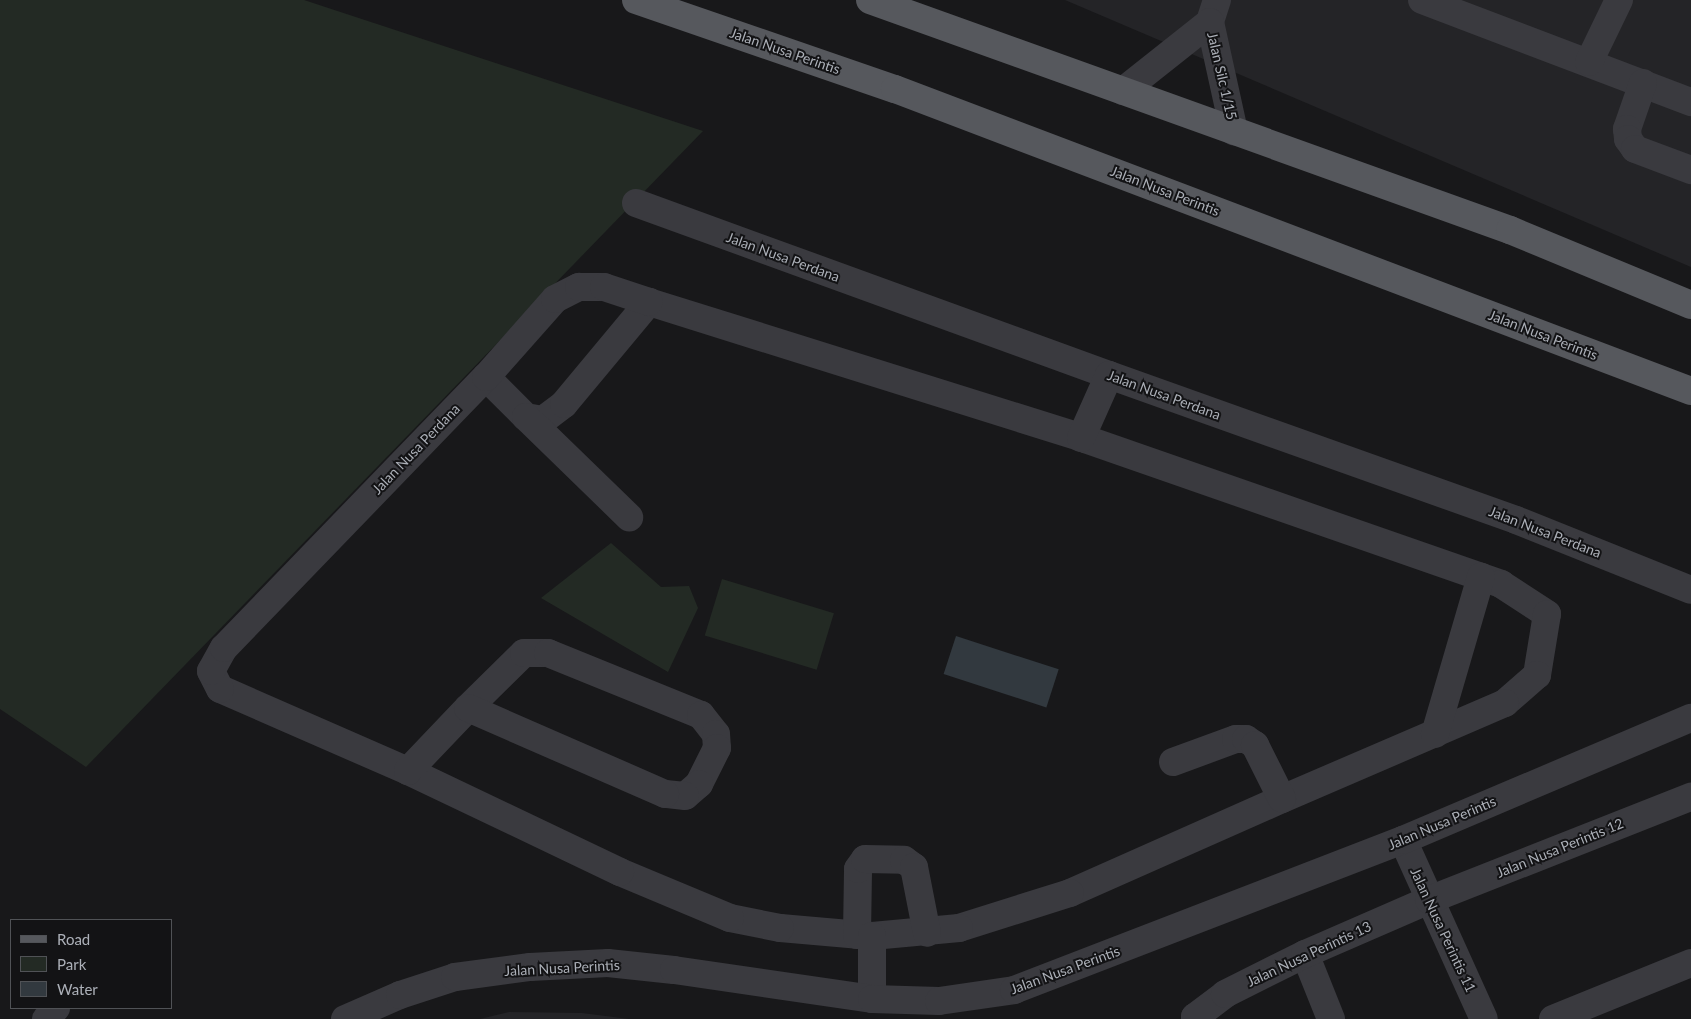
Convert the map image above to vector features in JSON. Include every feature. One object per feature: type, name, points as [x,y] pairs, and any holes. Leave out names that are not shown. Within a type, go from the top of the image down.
[{"type":"main road","name":"Jalan Nusa Perintis","points":[[636,0],[894,89],[1691,391]]},
{"type":"main road","points":[[870,0],[1510,230],[1691,291]]},
{"type":"main road","points":[[1510,230],[1691,306]]},
{"type":"street","points":[[1422,0],[1590,62],[1691,102]]},
{"type":"street","points":[[1590,62],[1619,0]]},
{"type":"street","name":"Jalan Silc 1/15","points":[[1123,91],[1214,11]]},
{"type":"street","name":"Jalan Silc 1/15","points":[[1214,11],[1234,131]]},
{"type":"street","points":[[1643,83],[1627,129],[1628,140],[1635,149],[1691,170]]},
{"type":"street","name":"Jalan Nusa Perdana","points":[[636,203],[1109,375],[1516,520],[1691,590]]},
{"type":"street","name":"Jalan Nusa Perdana","points":[[408,771],[220,689],[211,671],[224,648],[486,377],[555,299],[580,287],[604,287],[1081,438],[1501,584],[1546,614],[1538,675],[1505,704],[1435,734]]},
{"type":"street","points":[[526,418],[543,420],[564,404],[649,302]]},
{"type":"street","points":[[1081,438],[1109,375]]},
{"type":"street","points":[[486,377],[629,517]]},
{"type":"street","points":[[468,708],[665,794],[685,796],[699,784],[717,748],[716,734],[702,715],[548,653],[524,653],[468,708],[408,771],[620,872],[730,918],[780,928],[864,936],[927,933],[989,921],[1070,893],[1282,799],[1435,734],[1481,577]]},
{"type":"street","name":"Jalan Nusa Perintis","points":[[345,1019],[417,990],[464,976],[530,967],[608,962],[872,1000],[939,1001],[1014,990],[1403,840],[1691,718]]},
{"type":"street","points":[[1173,762],[1236,739],[1246,739],[1255,745],[1282,799]]},
{"type":"street","name":"Jalan Nusa Perintis 12","points":[[1429,900],[1691,797]]},
{"type":"street","name":"Jalan Nusa Perintis 11","points":[[1403,840],[1484,1019]]},
{"type":"street","points":[[872,1000],[858,869],[866,859],[904,860],[914,867],[927,933]]},
{"type":"street","name":"Jalan Nusa Perintis 13","points":[[1195,1019],[1195,1016],[1225,994],[1305,954],[1429,900]]},
{"type":"street","points":[[1305,954],[1331,1019]]},
{"type":"street","points":[[1553,1019],[1691,963]]},
{"type":"street","points":[[391,1019],[417,990]]},
{"type":"street","points":[[46,1019],[55,1009]]},
{"type":"shaded area","points":[[1065,0],[1691,0],[1691,267]]},
{"type":"shaded area","points":[[509,1012],[582,1013],[629,1019],[480,1019]]},
{"type":"green space","points":[[0,0],[304,0],[703,131],[86,767],[0,709]]},
{"type":"green space","points":[[611,543],[661,587],[689,586],[698,608],[668,672],[541,598]]},
{"type":"green space","points":[[722,579],[834,613],[817,670],[705,635]]},
{"type":"water","points":[[956,636],[1059,669],[1046,707],[944,674]]}]
